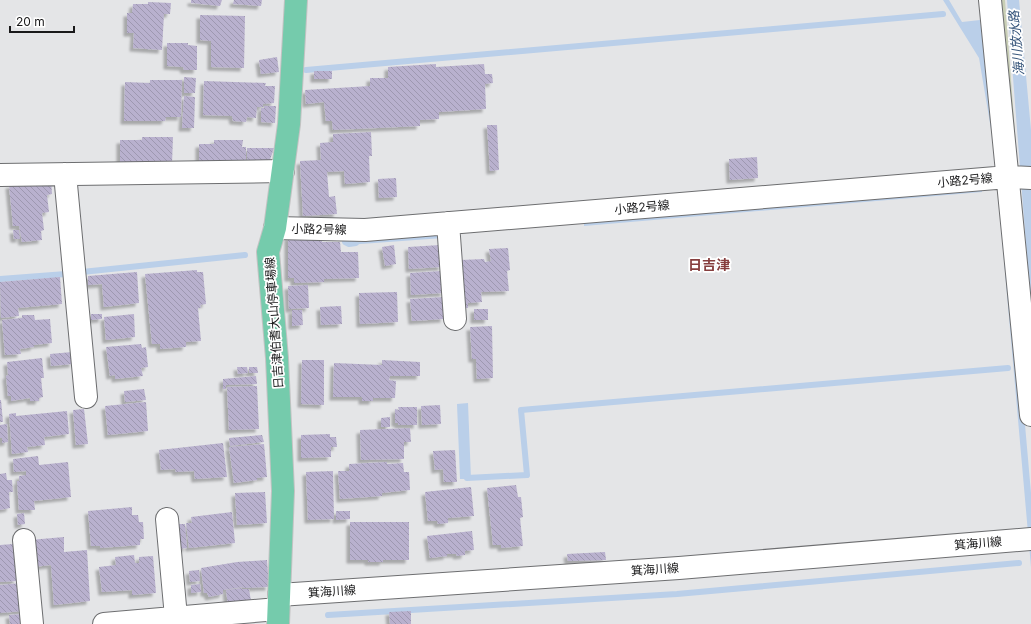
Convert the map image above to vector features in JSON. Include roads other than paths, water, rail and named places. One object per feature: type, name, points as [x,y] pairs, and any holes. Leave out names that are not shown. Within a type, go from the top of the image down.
[{"type":"main road","name":"日吉津伯耆大山停車場線","points":[[278,609],[283,491],[277,358],[268,252],[275,228],[289,124],[296,0]]},
{"type":"street","points":[[990,0],[1018,177],[1031,415]]},
{"type":"street","points":[[0,175],[283,171]]},
{"type":"street","points":[[65,174],[86,397]]},
{"type":"street","name":"小路2号線","points":[[275,228],[365,230],[1018,177]]},
{"type":"street","points":[[448,223],[455,319]]},
{"type":"street","points":[[167,520],[176,617]]},
{"type":"street","name":"箕海川線","points":[[104,624],[278,609],[679,568],[1031,539]]},
{"type":"street","points":[[24,540],[32,624]]},
{"type":"water","points":[[943,0],[949,0],[962,22],[980,20],[1002,163],[1031,493],[1031,567],[994,147],[979,58]]},
{"type":"water","name":"海川放水路","points":[[1007,0],[1019,0],[1031,130],[1031,309]]},
{"type":"water","points":[[982,188],[982,192],[584,226],[584,222]]},
{"type":"water","points":[[443,235],[443,238],[347,245],[347,243]]},
{"type":"water","points":[[468,403],[471,479],[460,479],[457,404]]},
{"type":"waterway","points":[[306,70],[943,14]]},
{"type":"waterway","points":[[340,237],[344,237],[345,242],[349,244],[356,243]]},
{"type":"waterway","points":[[82,272],[245,255]]},
{"type":"waterway","points":[[0,279],[66,274]]},
{"type":"waterway","points":[[467,474],[467,478],[527,475],[521,410],[1008,368]]},
{"type":"waterway","points":[[328,615],[677,594],[1019,563]]},
{"type":"district","name":"日吉津","points":[[709,264]]}]
